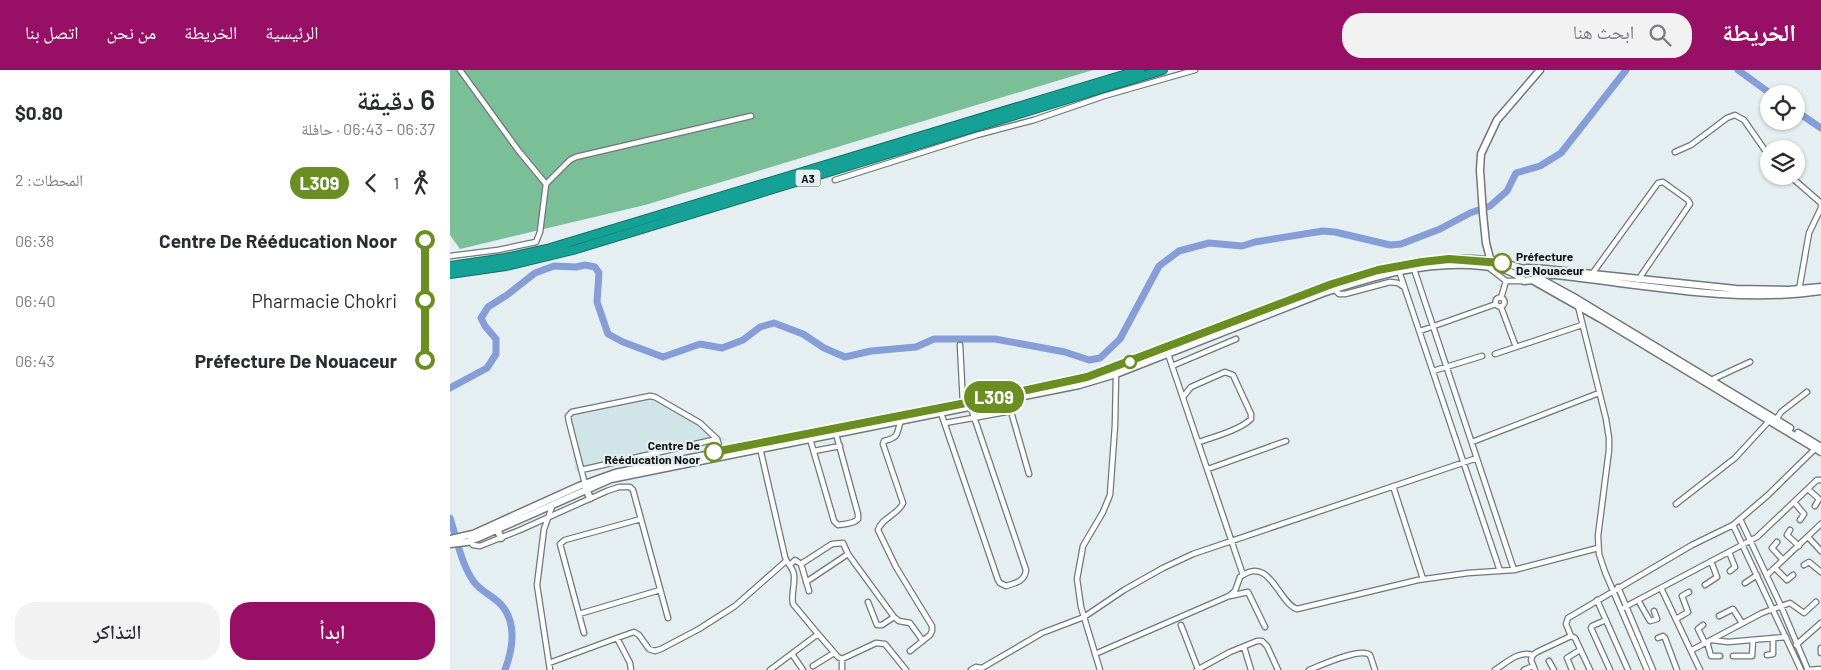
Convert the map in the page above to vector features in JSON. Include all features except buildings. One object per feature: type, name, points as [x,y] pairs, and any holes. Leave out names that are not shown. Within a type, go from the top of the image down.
[{"type":"highway","name":"A3","points":[[450,266],[506,258],[547,249],[1140,70]]},
{"type":"highway","name":"A3","points":[[450,274],[506,266],[573,250],[1163,70]]},
{"type":"main road","points":[[1488,263],[1480,162],[1484,146],[1501,114],[1540,70]]},
{"type":"main road","points":[[450,539],[469,541],[624,470],[971,408],[1067,388],[1378,270],[1422,262],[1449,259],[1507,264],[1522,275],[1592,274],[1637,282],[1751,296],[1799,295],[1821,292]]},
{"type":"main road","points":[[1333,287],[1399,271],[1450,264],[1488,263]]},
{"type":"main road","points":[[1522,275],[1555,274],[1736,290],[1799,290],[1821,287]]},
{"type":"main road","points":[[1555,274],[1553,281],[1555,287]]},
{"type":"main road","points":[[1533,275],[1711,380],[1772,420]]},
{"type":"main road","points":[[1533,275],[1578,306],[1819,448]]},
{"type":"main road","points":[[760,446],[810,439],[1115,371]]},
{"type":"main road","points":[[585,487],[590,498]]},
{"type":"main road","points":[[450,544],[552,502]]},
{"type":"main road","points":[[497,529],[501,538]]},
{"type":"street","points":[[460,70],[518,150],[546,184]]},
{"type":"street","points":[[835,180],[969,137],[1195,70]]},
{"type":"street","points":[[1675,152],[1691,146],[1727,118],[1735,115],[1744,120],[1760,143]]},
{"type":"street","points":[[450,256],[498,250],[536,242],[540,237],[546,184],[570,160],[576,157],[751,116]]},
{"type":"street","points":[[1592,274],[1658,183],[1663,182],[1688,200],[1690,204],[1637,282]]},
{"type":"street","points":[[1799,290],[1809,233],[1821,206],[1818,199],[1801,185]]},
{"type":"street","points":[[1488,263],[1506,281]]},
{"type":"street","points":[[1414,269],[1514,570]]},
{"type":"street","points":[[1399,271],[1500,572]]},
{"type":"street","points":[[1506,281],[1522,275]]},
{"type":"street","points":[[1420,331],[1505,302],[1502,298],[1506,281]]},
{"type":"street","points":[[1333,287],[1339,294],[1393,282],[1405,288]]},
{"type":"street","points":[[1498,305],[1516,347]]},
{"type":"street","points":[[1578,306],[1607,425],[1609,444],[1598,548],[1602,566],[1647,670]]},
{"type":"street","points":[[1494,354],[1582,325]]},
{"type":"street","points":[[1172,366],[1236,339]]},
{"type":"street","points":[[960,345],[963,404]]},
{"type":"street","points":[[1166,351],[1202,450],[1243,575]]},
{"type":"street","points":[[1433,371],[1482,356]]},
{"type":"street","points":[[1711,380],[1750,362]]},
{"type":"street","points":[[1100,670],[1084,617],[1078,587],[1079,564],[1083,546],[1110,496],[1115,424],[1115,371]]},
{"type":"street","points":[[1183,397],[1191,387],[1224,372],[1232,373],[1251,414],[1248,422],[1199,442]]},
{"type":"street","points":[[1179,385],[1191,387]]},
{"type":"street","points":[[1676,504],[1735,458],[1772,420],[1807,392]]},
{"type":"street","points":[[1472,442],[1599,393]]},
{"type":"street","points":[[585,487],[568,418],[570,413],[578,410],[655,396],[700,423],[711,432],[717,438],[722,453]]},
{"type":"street","points":[[1009,399],[1029,474]]},
{"type":"street","points":[[941,413],[998,580],[1006,586],[1022,580],[1026,570],[971,408]]},
{"type":"street","points":[[944,423],[1006,412],[1010,408]]},
{"type":"street","points":[[901,420],[897,435],[884,441],[883,444],[903,503],[899,509],[880,524],[878,530],[896,567],[932,623],[932,631],[910,651]]},
{"type":"street","points":[[810,439],[833,519],[838,525],[856,521],[858,518],[840,446],[840,431]]},
{"type":"street","points":[[581,470],[717,438]]},
{"type":"street","points":[[1202,450],[1210,439]]},
{"type":"street","points":[[1208,469],[1286,441]]},
{"type":"street","points":[[760,446],[788,563],[794,576],[793,604],[834,653],[842,659]]},
{"type":"street","points":[[814,451],[840,446]]},
{"type":"street","points":[[1590,670],[1575,638],[1571,636],[1566,624],[1567,619],[1612,590],[1740,520],[1819,448]]},
{"type":"street","points":[[971,670],[976,667],[982,668],[1042,633],[1084,617],[1111,597],[1163,568],[1206,549],[1477,458]]},
{"type":"street","points":[[1620,609],[1766,530],[1816,480],[1821,480]]},
{"type":"street","points":[[469,541],[473,545],[478,546],[548,518],[590,498],[619,487],[630,486],[633,490],[668,618]]},
{"type":"street","points":[[1393,486],[1424,579]]},
{"type":"street","points":[[1808,489],[1819,499],[1815,506]]},
{"type":"street","points":[[550,670],[537,585],[543,536],[552,502]]},
{"type":"street","points":[[1794,502],[1804,514],[1800,520]]},
{"type":"street","points":[[584,633],[560,544],[565,540],[641,519]]},
{"type":"street","points":[[1740,520],[1781,606],[1808,670],[1821,669]]},
{"type":"street","points":[[1733,524],[1802,670]]},
{"type":"street","points":[[1767,576],[1821,524]]},
{"type":"street","points":[[1790,530],[1787,535],[1798,546]]},
{"type":"street","points":[[1808,537],[1821,551]]},
{"type":"street","points":[[1777,542],[1772,548],[1783,560]]},
{"type":"street","points":[[801,564],[832,544],[843,543],[848,554],[894,617],[899,621],[910,623],[923,641]]},
{"type":"street","points":[[1229,596],[1235,590],[1240,577],[1254,572],[1263,573],[1268,576],[1290,606],[1297,609],[1424,579],[1468,573],[1514,570],[1598,548]]},
{"type":"street","points":[[1728,552],[1735,567],[1730,571]]},
{"type":"street","points":[[806,582],[848,554]]},
{"type":"street","points":[[549,663],[634,632],[639,635],[648,649],[655,651],[661,649],[735,606],[788,563],[795,560],[801,564],[809,591]]},
{"type":"street","points":[[1705,585],[1717,577],[1711,561]]},
{"type":"street","points":[[1804,565],[1809,562],[1821,572]]},
{"type":"street","points":[[1775,568],[1787,580],[1793,575]]},
{"type":"street","points":[[1744,582],[1758,576]]},
{"type":"street","points":[[1618,587],[1653,670]]},
{"type":"street","points":[[1661,588],[1700,670]]},
{"type":"street","points":[[579,614],[660,590]]},
{"type":"street","points":[[1095,654],[1229,596],[1248,592],[1265,627]]},
{"type":"street","points":[[1676,619],[1688,612],[1682,596],[1689,592]]},
{"type":"street","points":[[1597,600],[1628,670]]},
{"type":"street","points":[[1638,600],[1650,622],[1657,619],[1654,611]]},
{"type":"street","points":[[868,602],[877,625],[882,625],[894,617]]},
{"type":"street","points":[[1692,650],[1762,613],[1791,603],[1801,613],[1804,613],[1816,602]]},
{"type":"street","points":[[1719,616],[1733,609],[1742,624]]},
{"type":"street","points":[[1606,620],[1592,626],[1591,629],[1610,670]]},
{"type":"street","points":[[1792,648],[1821,623]]},
{"type":"street","points":[[1702,624],[1698,629],[1708,642],[1711,656],[1720,656]]},
{"type":"street","points":[[1181,626],[1197,670],[1258,641],[1262,641],[1267,646],[1278,670]]},
{"type":"street","points":[[770,670],[818,634]]},
{"type":"street","points":[[1495,670],[1520,655],[1532,655],[1571,636]]},
{"type":"street","points":[[1658,638],[1663,636],[1666,638],[1677,670]]},
{"type":"street","points":[[1708,642],[1786,637]]},
{"type":"street","points":[[617,638],[630,663],[631,670]]},
{"type":"street","points":[[1766,655],[1773,654],[1773,638]]},
{"type":"street","points":[[1733,656],[1752,656],[1753,640]]},
{"type":"street","points":[[842,659],[879,642],[885,644],[906,670]]},
{"type":"street","points":[[1244,647],[1251,670]]},
{"type":"street","points":[[1821,648],[1821,653]]},
{"type":"street","points":[[1572,670],[1567,658],[1580,650]]},
{"type":"street","points":[[1309,670],[1355,653],[1364,652],[1370,655],[1375,670]]},
{"type":"street","points":[[813,666],[834,653]]},
{"type":"street","points":[[792,654],[803,670]]},
{"type":"street","points":[[1524,670],[1534,668],[1531,660],[1532,655]]},
{"type":"street","points":[[842,659],[842,670]]},
{"type":"street","points":[[1549,661],[1554,670]]},
{"type":"shaded area","points":[[653,394],[726,440],[575,471],[568,409]]},
{"type":"green space","points":[[450,70],[1093,70],[645,205],[460,249],[450,235]]},
{"type":"waterway","points":[[450,388],[487,368],[496,354],[496,339],[481,318],[488,307],[535,273],[554,266],[576,267],[585,265],[595,267],[599,273],[597,302],[608,334],[623,342],[663,357],[700,344],[722,348],[743,340],[760,327],[774,323],[803,334],[824,348],[845,357],[871,351],[916,347],[934,339],[995,339],[1065,352],[1089,360],[1100,358],[1120,339],[1159,266],[1179,251],[1209,243],[1242,246],[1255,242],[1323,231],[1390,245],[1401,244],[1440,229],[1470,213],[1490,206],[1507,191],[1516,173],[1540,166],[1561,153],[1626,70]]},
{"type":"waterway","points":[[1738,70],[1760,86]]},
{"type":"waterway","points":[[1805,117],[1821,128]]},
{"type":"waterway","points":[[450,518],[463,559],[474,582],[500,603],[510,622],[512,638],[510,655],[505,670]]},
{"type":"bus line","name":"L309","points":[[714,452],[1033,390],[1087,377],[1332,284],[1378,270],[1449,259],[1502,263]]},
{"type":"place","name":"Préfecture De Nouaceur","points":[[1502,263]]},
{"type":"place","name":"Centre De Rééducation Noor","points":[[714,452]]}]
